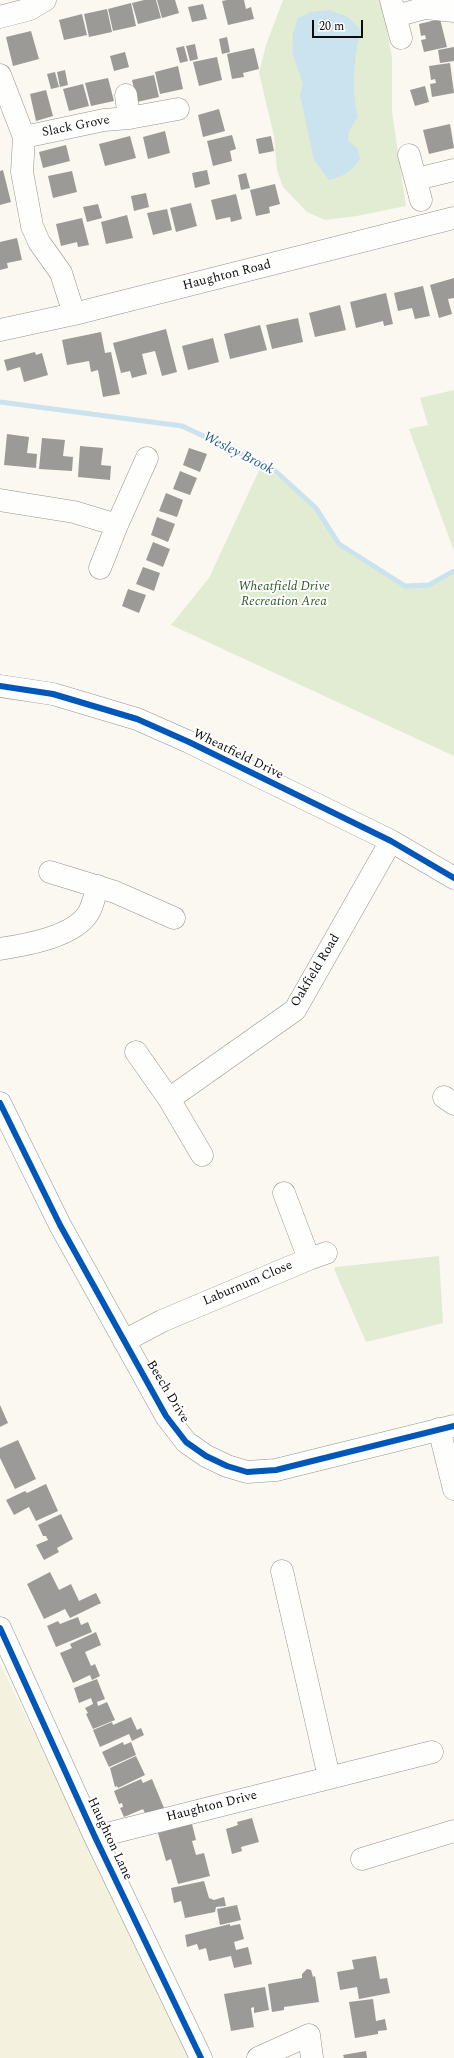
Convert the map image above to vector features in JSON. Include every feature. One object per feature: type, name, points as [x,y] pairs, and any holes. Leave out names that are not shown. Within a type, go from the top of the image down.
[{"type":"street","points":[[0,17],[30,9],[45,0]]},
{"type":"street","points":[[401,38],[393,8],[425,8],[454,11]]},
{"type":"street","points":[[0,75],[8,116],[24,137],[21,160],[22,172],[32,226],[39,242],[61,273],[74,314]]},
{"type":"street","points":[[126,96],[129,118]]},
{"type":"street","name":"Slack Grove","points":[[24,137],[104,120],[129,118],[178,109]]},
{"type":"street","points":[[409,155],[417,179],[421,200]]},
{"type":"street","points":[[417,179],[454,170]]},
{"type":"street","name":"Haughton Road","points":[[0,330],[74,314],[454,218]]},
{"type":"street","points":[[100,568],[117,525],[147,458]]},
{"type":"street","points":[[0,500],[74,512],[117,525]]},
{"type":"street","name":"Wheatfield Drive","points":[[0,686],[53,694],[92,704],[137,719],[189,742],[391,841],[454,878]]},
{"type":"street","name":"Oakfield Road","points":[[169,1099],[295,1010],[391,841]]},
{"type":"street","points":[[50,872],[98,886],[174,918]]},
{"type":"street","points":[[0,949],[40,941],[62,933],[78,923],[89,913],[98,886]]},
{"type":"street","points":[[136,1052],[169,1099],[202,1155]]},
{"type":"street","name":"Beech Drive","points":[[0,1105],[60,1225],[124,1341],[166,1416],[186,1442],[206,1456],[227,1466],[247,1472],[276,1470],[447,1427]]},
{"type":"street","name":"Laburnum Close","points":[[124,1341],[162,1321],[317,1256],[284,1193]]},
{"type":"street","points":[[447,1427],[454,1489]]},
{"type":"street","points":[[282,1571],[329,1777]]},
{"type":"street","name":"Haughton Lane","points":[[0,1628],[95,1837],[201,2058]]},
{"type":"street","name":"Haughton Drive","points":[[95,1837],[432,1752]]},
{"type":"street","points":[[363,1860],[454,1831]]},
{"type":"street","points":[[258,2058],[309,2036],[312,2058]]},
{"type":"shaded area","points":[[0,1664],[194,2058],[0,2058]]},
{"type":"green space","points":[[283,0],[381,0],[392,57],[392,112],[406,206],[357,216],[325,220],[307,212],[283,187],[277,170],[274,136],[259,73],[266,45]]},
{"type":"green space","points":[[454,390],[454,551],[409,429],[428,425],[420,398]]},
{"type":"green space","name":"Wheatfield Drive Recreation Area","points":[[262,464],[316,508],[339,544],[405,586],[429,585],[454,571],[454,756],[171,625],[209,578]]},
{"type":"green space","points":[[439,1256],[443,1323],[366,1342],[334,1269],[336,1267]]},
{"type":"water","points":[[329,10],[348,17],[361,30],[354,73],[355,97],[358,116],[349,131],[348,141],[357,148],[360,159],[347,173],[329,180],[314,160],[300,95],[303,83],[292,53],[293,34],[298,18],[311,12]]},
{"type":"building","points":[[144,0],[156,0],[161,18],[138,24],[132,3]]},
{"type":"building","points":[[157,0],[175,0],[179,13],[162,18]]},
{"type":"building","points":[[244,0],[246,9],[251,7],[254,19],[228,25],[222,1]]},
{"type":"building","points":[[131,3],[136,26],[113,31],[108,9]]},
{"type":"building","points":[[203,4],[207,19],[192,22],[188,7]]},
{"type":"building","points":[[107,9],[112,32],[89,37],[84,14]]},
{"type":"building","points":[[82,14],[87,35],[64,40],[59,20]]},
{"type":"building","points":[[440,19],[447,47],[424,52],[421,40],[426,39],[425,35],[421,36],[419,24]]},
{"type":"building","points":[[31,31],[39,59],[13,66],[6,37]]},
{"type":"building","points":[[227,37],[230,52],[222,54],[219,39]]},
{"type":"building","points":[[195,44],[198,59],[190,61],[186,46]]},
{"type":"building","points":[[184,46],[188,61],[180,63],[176,48]]},
{"type":"building","points":[[454,47],[454,61],[440,63],[438,50]]},
{"type":"building","points":[[254,48],[259,69],[243,73],[244,77],[232,79],[227,54]]},
{"type":"building","points":[[125,52],[129,67],[114,71],[110,56]]},
{"type":"building","points":[[217,57],[222,80],[199,86],[193,62]]},
{"type":"building","points":[[450,63],[454,93],[432,97],[430,84],[436,83],[435,79],[431,80],[429,66]]},
{"type":"building","points":[[178,66],[183,89],[160,94],[155,72]]},
{"type":"building","points":[[65,70],[68,85],[60,87],[57,72]]},
{"type":"building","points":[[55,72],[59,87],[51,89],[47,74]]},
{"type":"building","points":[[154,75],[159,97],[137,102],[132,80]]},
{"type":"building","points":[[108,78],[114,101],[91,106],[85,83]]},
{"type":"building","points":[[83,84],[89,106],[69,111],[63,89]]},
{"type":"building","points":[[425,86],[429,102],[415,106],[410,90]]},
{"type":"building","points":[[46,90],[53,116],[36,121],[30,94]]},
{"type":"building","points":[[219,109],[225,131],[203,137],[198,115]]},
{"type":"building","points":[[450,124],[454,148],[429,154],[423,130]]},
{"type":"building","points":[[165,131],[170,153],[148,159],[143,137]]},
{"type":"building","points":[[232,135],[236,149],[230,151],[232,161],[213,166],[207,141]]},
{"type":"building","points":[[130,136],[136,158],[105,166],[99,144]]},
{"type":"building","points":[[271,136],[274,151],[259,154],[256,139]]},
{"type":"building","points":[[66,145],[70,161],[43,168],[39,152]]},
{"type":"building","points":[[3,170],[11,202],[0,205],[0,171]]},
{"type":"building","points":[[207,170],[210,184],[195,188],[192,173]]},
{"type":"building","points":[[72,171],[77,192],[53,198],[48,176]]},
{"type":"building","points":[[246,173],[250,188],[241,190],[238,175]]},
{"type":"building","points":[[275,184],[280,204],[269,207],[270,213],[256,216],[250,190]]},
{"type":"building","points":[[146,193],[149,207],[134,211],[131,196]]},
{"type":"building","points":[[236,194],[242,219],[231,222],[230,217],[216,220],[211,200]]},
{"type":"building","points":[[191,203],[197,226],[176,232],[170,208]]},
{"type":"building","points":[[98,204],[102,218],[87,222],[83,207]]},
{"type":"building","points":[[167,209],[172,230],[153,235],[147,213]]},
{"type":"building","points":[[127,215],[133,238],[106,244],[101,222]]},
{"type":"building","points":[[82,218],[89,245],[78,247],[77,242],[61,246],[56,224]]},
{"type":"building","points":[[17,238],[22,260],[7,263],[8,268],[0,270],[0,242]]},
{"type":"building","points":[[454,278],[454,298],[448,299],[452,314],[439,318],[430,285]]},
{"type":"building","points":[[423,286],[430,316],[415,319],[412,308],[398,311],[394,293]]},
{"type":"building","points":[[386,293],[393,324],[384,326],[383,321],[356,328],[350,302]]},
{"type":"building","points":[[340,305],[346,330],[315,337],[309,313]]},
{"type":"building","points":[[298,318],[303,342],[272,349],[266,325]]},
{"type":"building","points":[[260,325],[267,350],[230,359],[224,334]]},
{"type":"building","points":[[166,329],[177,372],[162,376],[155,351],[142,354],[147,374],[132,378],[130,371],[121,373],[113,343]]},
{"type":"building","points":[[101,332],[105,353],[111,352],[120,394],[103,397],[98,370],[91,372],[89,361],[67,365],[62,340]]},
{"type":"building","points":[[213,338],[219,362],[188,370],[182,346]]},
{"type":"building","points":[[35,352],[36,355],[42,353],[48,375],[24,382],[20,367],[7,371],[4,360]]},
{"type":"building","points":[[7,434],[29,437],[27,453],[37,454],[36,468],[4,465]]},
{"type":"building","points":[[42,438],[65,440],[63,456],[73,457],[72,471],[39,469]]},
{"type":"building","points":[[80,446],[103,448],[101,465],[111,466],[110,480],[78,477]]},
{"type":"building","points":[[189,448],[207,454],[200,472],[183,465]]},
{"type":"building","points":[[180,471],[197,478],[190,495],[173,489]]},
{"type":"building","points":[[166,493],[183,500],[177,517],[159,511]]},
{"type":"building","points":[[157,517],[175,524],[168,542],[151,535]]},
{"type":"building","points":[[153,542],[170,549],[163,567],[146,560]]},
{"type":"building","points":[[143,567],[160,573],[154,591],[136,584]]},
{"type":"building","points":[[128,589],[146,595],[139,613],[122,606]]},
{"type":"building","points":[[0,1405],[8,1423],[0,1427]]},
{"type":"building","points":[[18,1440],[36,1479],[15,1489],[0,1458],[0,1448]]},
{"type":"building","points":[[46,1484],[58,1511],[36,1521],[29,1507],[14,1515],[6,1500],[25,1491],[27,1493]]},
{"type":"building","points":[[61,1514],[73,1539],[57,1548],[59,1552],[44,1560],[36,1545],[48,1540],[46,1536],[43,1536],[38,1525]]},
{"type":"building","points":[[50,1572],[59,1590],[71,1584],[79,1601],[96,1593],[101,1603],[70,1618],[65,1609],[44,1619],[27,1584]]},
{"type":"building","points":[[78,1617],[81,1625],[88,1622],[92,1632],[56,1647],[47,1626],[58,1621],[60,1624]]},
{"type":"building","points":[[96,1632],[101,1645],[85,1652],[91,1666],[95,1664],[100,1676],[92,1680],[90,1675],[73,1683],[60,1653],[72,1648],[70,1644]]},
{"type":"building","points":[[97,1679],[105,1699],[97,1702],[98,1706],[107,1702],[115,1720],[93,1729],[86,1714],[88,1713],[85,1708],[93,1704],[91,1698],[79,1703],[74,1688]]},
{"type":"building","points":[[131,1717],[137,1730],[141,1728],[144,1735],[132,1741],[129,1734],[100,1747],[93,1730],[112,1722],[113,1725]]},
{"type":"building","points":[[123,1742],[124,1745],[131,1742],[136,1755],[109,1767],[102,1752]]},
{"type":"building","points":[[136,1756],[145,1775],[118,1788],[117,1786],[115,1787],[110,1768]]},
{"type":"building","points":[[141,1779],[143,1783],[152,1779],[164,1808],[146,1815],[143,1809],[124,1817],[120,1808],[123,1807],[122,1803],[119,1804],[114,1791]]},
{"type":"building","points":[[252,1818],[259,1842],[241,1847],[242,1851],[232,1854],[226,1829],[238,1825],[237,1822]]},
{"type":"building","points":[[192,1824],[196,1840],[192,1841],[196,1855],[204,1853],[210,1876],[178,1884],[171,1859],[166,1861],[158,1833]]},
{"type":"building","points":[[204,1881],[209,1898],[214,1900],[224,1897],[226,1906],[216,1907],[215,1912],[185,1918],[181,1901],[174,1903],[171,1888]]},
{"type":"building","points":[[237,1905],[241,1920],[220,1925],[217,1909]]},
{"type":"building","points":[[230,1924],[230,1926],[240,1924],[244,1939],[234,1942],[236,1950],[248,1947],[252,1964],[234,1968],[231,1956],[209,1961],[206,1948],[199,1950],[197,1944],[187,1947],[185,1935]]},
{"type":"building","points":[[376,1956],[380,1979],[387,1978],[390,1993],[359,1999],[357,1987],[340,1990],[337,1972],[354,1969],[352,1960]]},
{"type":"building","points":[[307,1969],[311,1970],[313,1977],[315,1976],[319,2002],[284,2007],[284,2010],[272,2012],[268,1984],[302,1978],[302,1974]]},
{"type":"building","points":[[265,1987],[269,2010],[254,2013],[254,2007],[251,2008],[254,2027],[231,2031],[224,1994]]},
{"type":"building","points":[[373,1999],[376,2021],[385,2019],[387,2030],[378,2031],[378,2034],[355,2038],[349,2002]]},
{"type":"building","points":[[366,2051],[367,2058],[344,2058],[343,2055]]},
{"type":"waterway","name":"Wesley Brook","points":[[0,402],[182,426],[272,468],[316,508],[339,544],[405,586],[429,585],[454,571]]},
{"type":"cycle path","points":[[0,686],[53,694],[137,719],[189,742],[391,841],[454,878]]},
{"type":"cycle path","points":[[0,1103],[60,1225],[166,1416],[186,1442],[206,1456],[227,1466],[247,1472],[276,1470],[454,1426]]},
{"type":"cycle path","points":[[0,1628],[95,1837],[201,2058]]}]
